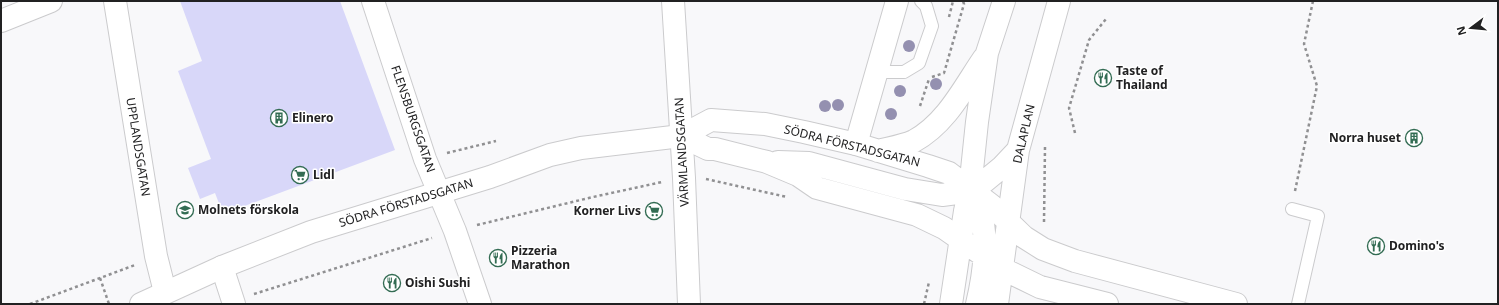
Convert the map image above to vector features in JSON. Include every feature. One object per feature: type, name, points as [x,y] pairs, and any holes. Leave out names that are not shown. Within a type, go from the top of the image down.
[{"type":"street","points":[[1,21],[51,1]]},
{"type":"street","name":"UPPLANDSGATAN","points":[[115,1],[156,256],[165,292]]},
{"type":"street","name":"FLENSBURGSGATAN","points":[[373,1],[425,159],[455,230],[480,304]]},
{"type":"street","name":"VÄRMLANDSGATAN","points":[[673,1],[684,178],[689,304]]},
{"type":"street","points":[[856,144],[897,1]]},
{"type":"street","points":[[951,304],[962,240],[965,211],[970,188],[986,53],[1004,1]]},
{"type":"street","name":"DALAPLAN","points":[[997,304],[1003,269],[1018,150],[1059,1]]},
{"type":"street","points":[[878,151],[896,147],[914,140],[941,120],[986,53]]},
{"type":"street","name":"SÖDRA FÖRSTADSGATAN","points":[[141,304],[222,267],[311,232],[490,177],[550,155],[581,148],[681,136],[711,120],[766,124],[856,144],[949,173],[991,205],[1024,237],[1043,249],[1075,261],[1236,304]]},
{"type":"street","points":[[681,136],[708,149],[714,149],[767,162],[798,175],[817,188],[917,215],[944,228],[1003,269],[1040,287],[1107,304]]},
{"type":"street","points":[[767,162],[809,162],[905,189],[942,195],[957,193],[985,181],[1002,167],[1018,150]]},
{"type":"street","points":[[970,188],[979,209],[983,227],[983,280],[977,304]]},
{"type":"street","points":[[222,267],[234,302]]},
{"type":"lane","points":[[877,72],[904,72],[919,63],[932,26],[926,6],[921,1]]},
{"type":"lane","points":[[1292,209],[1318,216],[1298,304]]},
{"type":"path","points":[[930,77],[944,73],[964,4],[963,1]]},
{"type":"path","points":[[1292,209],[1316,86],[1304,44],[1313,1]]},
{"type":"path","points":[[1075,133],[1069,108],[1089,40],[1106,19]]},
{"type":"path","points":[[425,159],[496,140]]},
{"type":"path","points":[[1043,249],[1045,141]]},
{"type":"path","points":[[234,302],[455,230],[593,197],[684,178],[702,178],[793,199]]},
{"type":"path","points":[[30,304],[156,256]]},
{"type":"path","points":[[100,278],[109,304]]},
{"type":"shaded area","name":"Elinero","points":[[180,1],[340,1],[395,150],[223,214],[215,193],[200,199],[188,168],[211,159],[178,71],[202,61]]},
{"type":"place","name":"Taste of Thailand","points":[[1103,78]]},
{"type":"place","name":"Elinero","points":[[279,118]]},
{"type":"place","name":"Norra huset","points":[[1414,138]]},
{"type":"place","name":"Lidl","points":[[300,175]]},
{"type":"place","name":"Molnets förskola","points":[[185,210]]},
{"type":"place","name":"Korner Livs","points":[[654,211]]},
{"type":"place","name":"Domino's","points":[[1376,246]]},
{"type":"place","name":"Pizzeria Marathon","points":[[498,258]]},
{"type":"place","name":"Oishi Sushi","points":[[392,283]]}]
